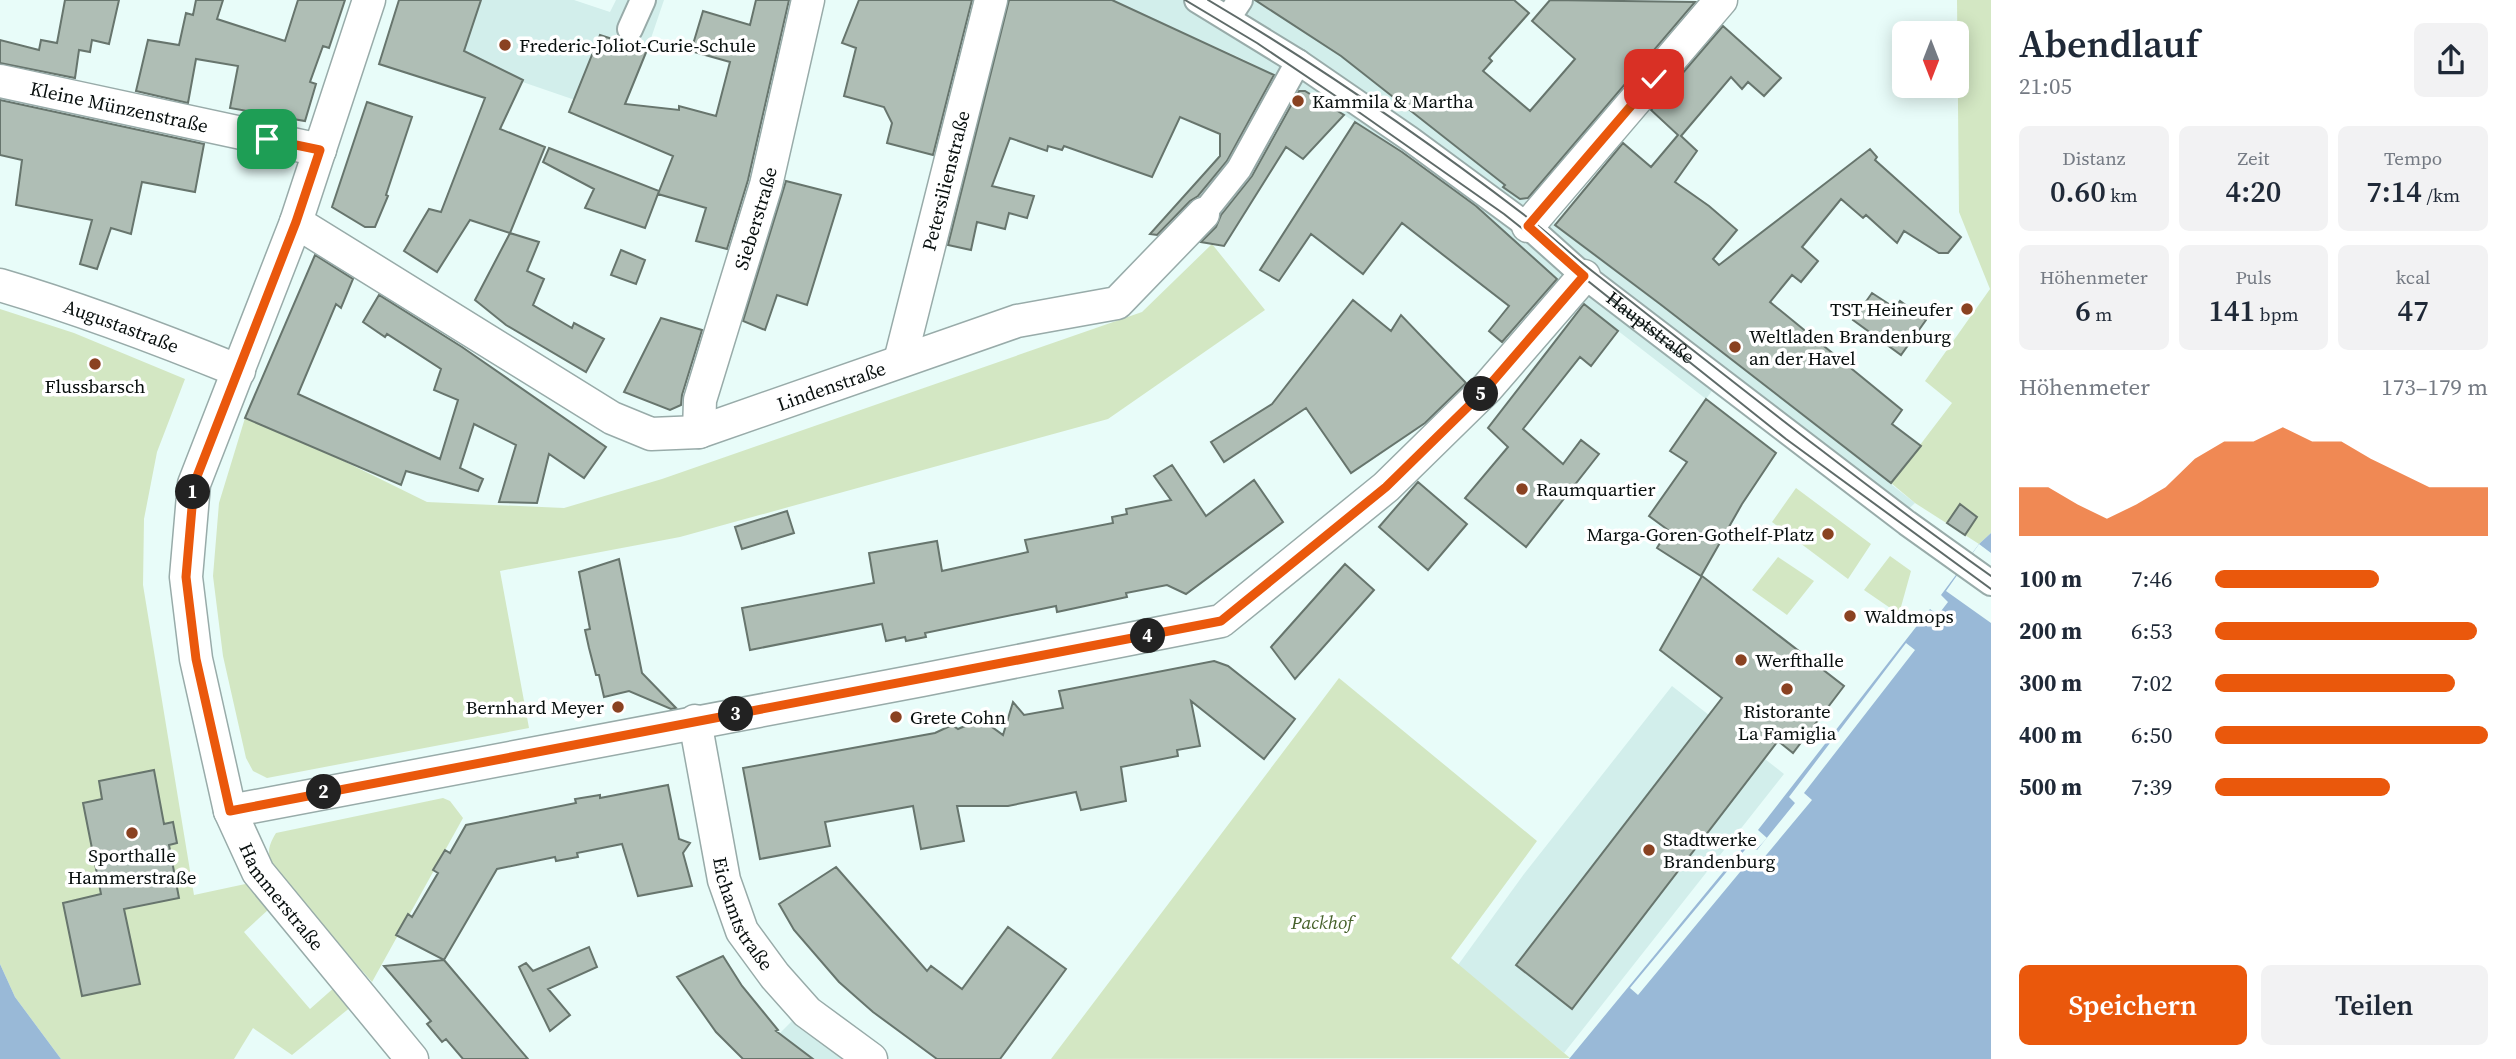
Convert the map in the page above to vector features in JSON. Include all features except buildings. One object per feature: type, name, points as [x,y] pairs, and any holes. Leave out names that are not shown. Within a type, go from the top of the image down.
[{"type":"street","name":"Hammerstraße","points":[[369,0],[296,222],[194,484],[186,577],[196,659],[230,811],[258,872],[412,1059]]},
{"type":"street","points":[[629,29],[643,0]]},
{"type":"street","name":"Sieberstraße","points":[[699,432],[700,400],[766,185],[807,0]]},
{"type":"street","name":"Petersilienstraße","points":[[900,360],[991,0]]},
{"type":"street","name":"Hauptstraße","points":[[1197,0],[1234,9],[1298,62],[1410,139],[1528,226],[1584,276],[1929,539],[1991,583]]},
{"type":"street","points":[[1528,226],[1721,0]]},
{"type":"street","name":"Lindenstraße","points":[[296,222],[612,418],[651,434],[699,432],[1017,321],[1117,303],[1203,214],[1239,169],[1298,62]]},
{"type":"street","name":"Kleine Münzenstraße","points":[[0,82],[320,150]]},
{"type":"street","points":[[230,811],[1221,621],[1386,487],[1487,388],[1584,276]]},
{"type":"street","name":"Augustastraße","points":[[0,285],[155,337],[239,371]]},
{"type":"street","name":"Eichamtstraße","points":[[695,721],[724,880],[742,931],[775,976],[807,1012],[871,1059]]},
{"type":"shaded area","name":"Frederic-Joliot-Curie-Schule","points":[[399,0],[574,0],[610,12],[616,0],[664,0],[647,50],[600,35],[575,100],[388,36]]},
{"type":"shaded area","points":[[1112,0],[1262,0],[1265,7],[1341,56],[1524,199],[1554,217],[1556,226],[1915,503],[1898,519],[1719,381],[1706,399],[1582,303],[1470,203],[1414,159],[1373,133],[1305,91],[1296,89],[1249,62]]},
{"type":"shaded area","points":[[1672,686],[1784,774],[1564,1053],[1458,965],[1524,874]]},
{"type":"shaded area","points":[[795,1018],[849,1059],[754,1059]]},
{"type":"green space","points":[[1957,0],[1991,0],[1991,533],[1979,544],[1915,503],[1891,483],[1952,403],[1925,381],[1990,289],[1959,212],[1958,98],[1969,98],[1969,21],[1957,21]]},
{"type":"green space","points":[[1212,244],[1265,310],[1108,419],[680,537],[500,571],[529,728],[267,778],[253,771],[246,758],[223,656],[213,576],[219,503],[245,418],[309,444],[427,502],[564,508],[662,479],[1142,312]]},
{"type":"green space","points":[[0,309],[74,333],[185,379],[157,452],[144,519],[143,585],[194,895],[250,883],[269,909],[244,932],[310,1009],[336,986],[352,1006],[292,1055],[253,1028],[234,1059],[61,1059],[15,997],[0,964]]},
{"type":"green space","points":[[1796,488],[1871,544],[1848,579],[1772,522]]},
{"type":"green space","points":[[1890,556],[1911,571],[1899,614],[1864,590]]},
{"type":"green space","points":[[1778,557],[1814,581],[1787,615],[1752,590]]},
{"type":"green space","name":"Packhof","points":[[1339,678],[1537,841],[1451,958],[1570,1058],[1051,1059]]},
{"type":"green space","points":[[443,798],[450,801],[463,818],[372,982],[272,867],[269,854],[271,842],[276,833]]},
{"type":"water","points":[[1991,533],[1991,1059],[1569,1059],[1747,843],[1756,850],[1767,838],[1758,830],[1930,609],[1938,615],[1948,602],[1941,595],[1979,544]]},
{"type":"water","points":[[0,964],[15,997],[61,1059],[0,1059]]},
{"type":"pier","points":[[1979,544],[1991,553],[1991,623],[1946,591]]},
{"type":"pier","points":[[1906,643],[1915,650],[1804,793],[1812,800],[1752,872],[1745,866],[1638,995],[1630,988],[1749,845],[1757,850],[1795,803],[1789,797]]},
{"type":"tram line","points":[[1185,0],[1257,43],[1504,214],[1786,439],[1991,589]]},
{"type":"tram line","points":[[1208,0],[1330,77],[1489,188],[1792,427],[1991,576]]},
{"type":"place","name":"Frederic-Joliot-Curie-Schule","points":[[505,45]]},
{"type":"place","name":"Kammila & Martha","points":[[1298,101]]},
{"type":"place","name":"TST Heineufer","points":[[1967,309]]},
{"type":"place","name":"Weltladen Brandenburg an der Havel","points":[[1735,347]]},
{"type":"place","name":"Flussbarsch","points":[[95,364]]},
{"type":"place","name":"Raumquartier","points":[[1522,489]]},
{"type":"place","name":"Marga-Goren-Gothelf-Platz","points":[[1828,534]]},
{"type":"place","name":"Waldmops","points":[[1850,616]]},
{"type":"place","name":"Werfthalle","points":[[1741,660]]},
{"type":"place","name":"Ristorante La Famiglia","points":[[1787,689]]},
{"type":"place","name":"Bernhard Meyer","points":[[618,707]]},
{"type":"place","name":"Grete Cohn","points":[[896,717]]},
{"type":"place","name":"Sporthalle Hammerstraße","points":[[132,833]]},
{"type":"place","name":"Stadtwerke Brandenburg","points":[[1649,850]]},
{"type":"route","points":[[267,139],[320,150],[296,222],[194,484],[186,577],[196,659],[230,811],[1221,621],[1386,487],[1487,388],[1584,276],[1528,226],[1654,79]]}]
